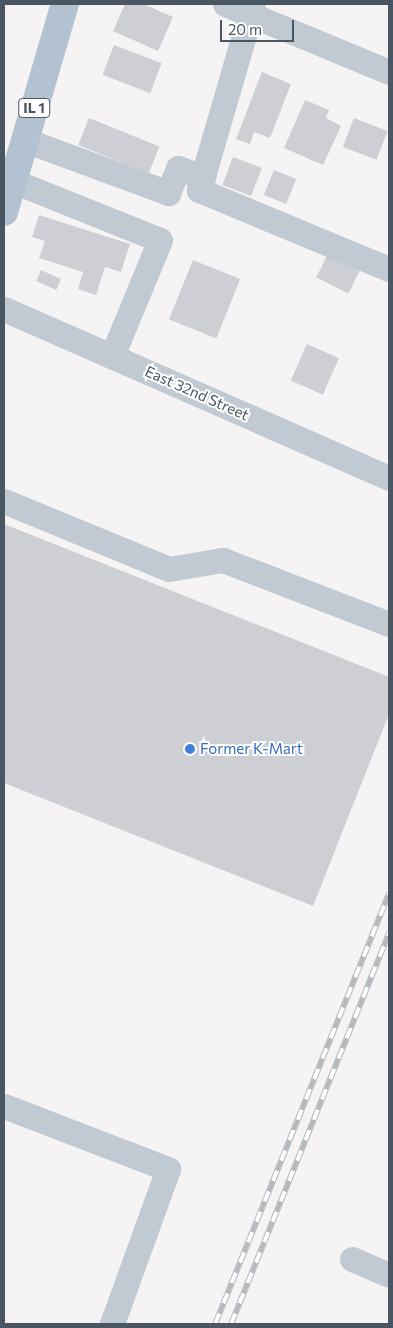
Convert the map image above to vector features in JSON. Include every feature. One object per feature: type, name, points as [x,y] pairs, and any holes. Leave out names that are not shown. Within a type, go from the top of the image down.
[{"type":"main road","name":"IL 1","points":[[4,212],[65,4]]},
{"type":"street","points":[[225,4],[251,9],[389,72]]},
{"type":"street","points":[[251,9],[199,190],[389,269]]},
{"type":"street","points":[[25,140],[168,193],[178,168],[203,177]]},
{"type":"street","points":[[13,181],[160,240],[112,356]]},
{"type":"street","name":"East 32nd Street","points":[[4,309],[389,478]]},
{"type":"street","points":[[4,501],[169,569],[223,560],[389,624]]},
{"type":"street","points":[[4,1106],[168,1169],[112,1324]]},
{"type":"street","points":[[352,1259],[389,1275]]},
{"type":"building","points":[[125,4],[143,4],[173,17],[158,51],[113,31]]},
{"type":"building","points":[[114,45],[162,63],[150,93],[103,75]]},
{"type":"building","points":[[262,72],[291,84],[270,138],[254,132],[250,144],[236,139]]},
{"type":"building","points":[[305,100],[329,110],[326,118],[341,126],[323,165],[284,148]]},
{"type":"building","points":[[89,118],[159,146],[149,173],[78,145]]},
{"type":"building","points":[[354,118],[388,131],[376,160],[343,147]]},
{"type":"building","points":[[233,157],[262,168],[251,196],[222,185]]},
{"type":"building","points":[[274,170],[296,179],[286,204],[264,195]]},
{"type":"building","points":[[39,215],[130,244],[121,272],[105,267],[96,295],[78,289],[83,272],[39,258],[45,241],[32,237]]},
{"type":"building","points":[[328,254],[360,270],[348,294],[316,277]]},
{"type":"building","points":[[193,260],[240,279],[216,338],[169,319]]},
{"type":"building","points":[[41,270],[61,279],[56,290],[36,281]]},
{"type":"building","points":[[307,344],[339,358],[323,395],[291,381]]},
{"type":"building","name":"Former K-Mart","points":[[4,524],[389,677],[389,714],[313,906],[4,783]]},
{"type":"railway","points":[[215,1324],[389,893]]},
{"type":"railway","points":[[231,1324],[389,933]]},
{"type":"place","name":"Former K-Mart","points":[[190,749]]}]
